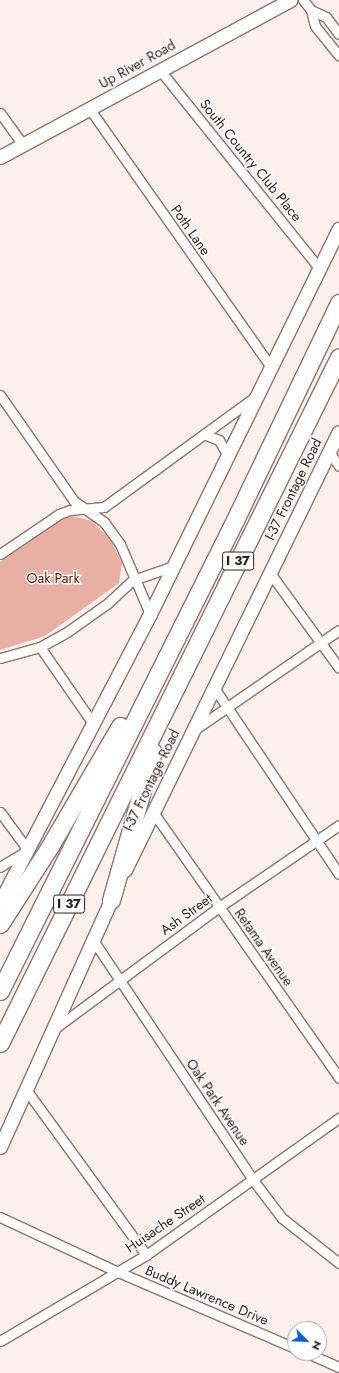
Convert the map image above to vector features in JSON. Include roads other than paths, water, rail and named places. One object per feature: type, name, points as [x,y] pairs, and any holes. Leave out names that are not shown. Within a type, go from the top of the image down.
[{"type":"highway","name":"I 37","points":[[0,991],[196,599],[339,303]]},
{"type":"highway","name":"I 37","points":[[0,1043],[339,357]]},
{"type":"highway","points":[[0,924],[50,846],[100,761],[173,628],[196,599]]},
{"type":"highway","points":[[111,900],[166,705]]},
{"type":"main road","name":"Up River Road","points":[[0,157],[159,69],[290,0]]},
{"type":"main road","points":[[0,902],[28,850],[92,722],[150,614],[339,229]]},
{"type":"main road","name":"I-37 Frontage Road","points":[[0,1147],[27,1091],[111,900],[213,686],[339,432]]},
{"type":"street","points":[[302,0],[311,10],[326,18],[339,34]]},
{"type":"street","points":[[311,10],[315,26],[339,56]]},
{"type":"street","name":"South Country Club Place","points":[[159,69],[320,269]]},
{"type":"street","name":"Poth Lane","points":[[88,108],[271,367]]},
{"type":"street","points":[[0,113],[23,145]]},
{"type":"street","points":[[0,394],[74,501],[104,522],[120,544],[133,580],[150,614]]},
{"type":"street","points":[[0,554],[59,514],[70,510],[104,507],[256,396]]},
{"type":"street","points":[[204,434],[219,440],[228,456]]},
{"type":"street","points":[[329,452],[339,466]]},
{"type":"street","points":[[0,658],[40,647],[73,628],[108,603],[133,580],[174,566]]},
{"type":"street","points":[[270,573],[339,668]]},
{"type":"street","points":[[193,730],[226,709],[339,630]]},
{"type":"street","points":[[40,647],[92,722]]},
{"type":"street","points":[[213,686],[226,709],[339,874]]},
{"type":"street","points":[[0,812],[28,850],[0,867]]},
{"type":"street","name":"Retama Avenue","points":[[153,812],[339,1078]]},
{"type":"street","name":"Ash Street","points":[[53,1030],[219,907],[339,825]]},
{"type":"street","points":[[0,871],[12,881]]},
{"type":"street","name":"Oak Park Avenue","points":[[93,940],[253,1180],[282,1218],[339,1263]]},
{"type":"street","points":[[27,1091],[146,1255]]},
{"type":"street","name":"Huisache Street","points":[[0,1341],[116,1271],[146,1255],[339,1118]]},
{"type":"street","name":"Buddy Lawrence Drive","points":[[0,1217],[116,1271],[287,1345]]},
{"type":"street","points":[[325,1361],[339,1367]]},
{"type":"park label","name":"Oak Park","points":[[53,578]]}]
